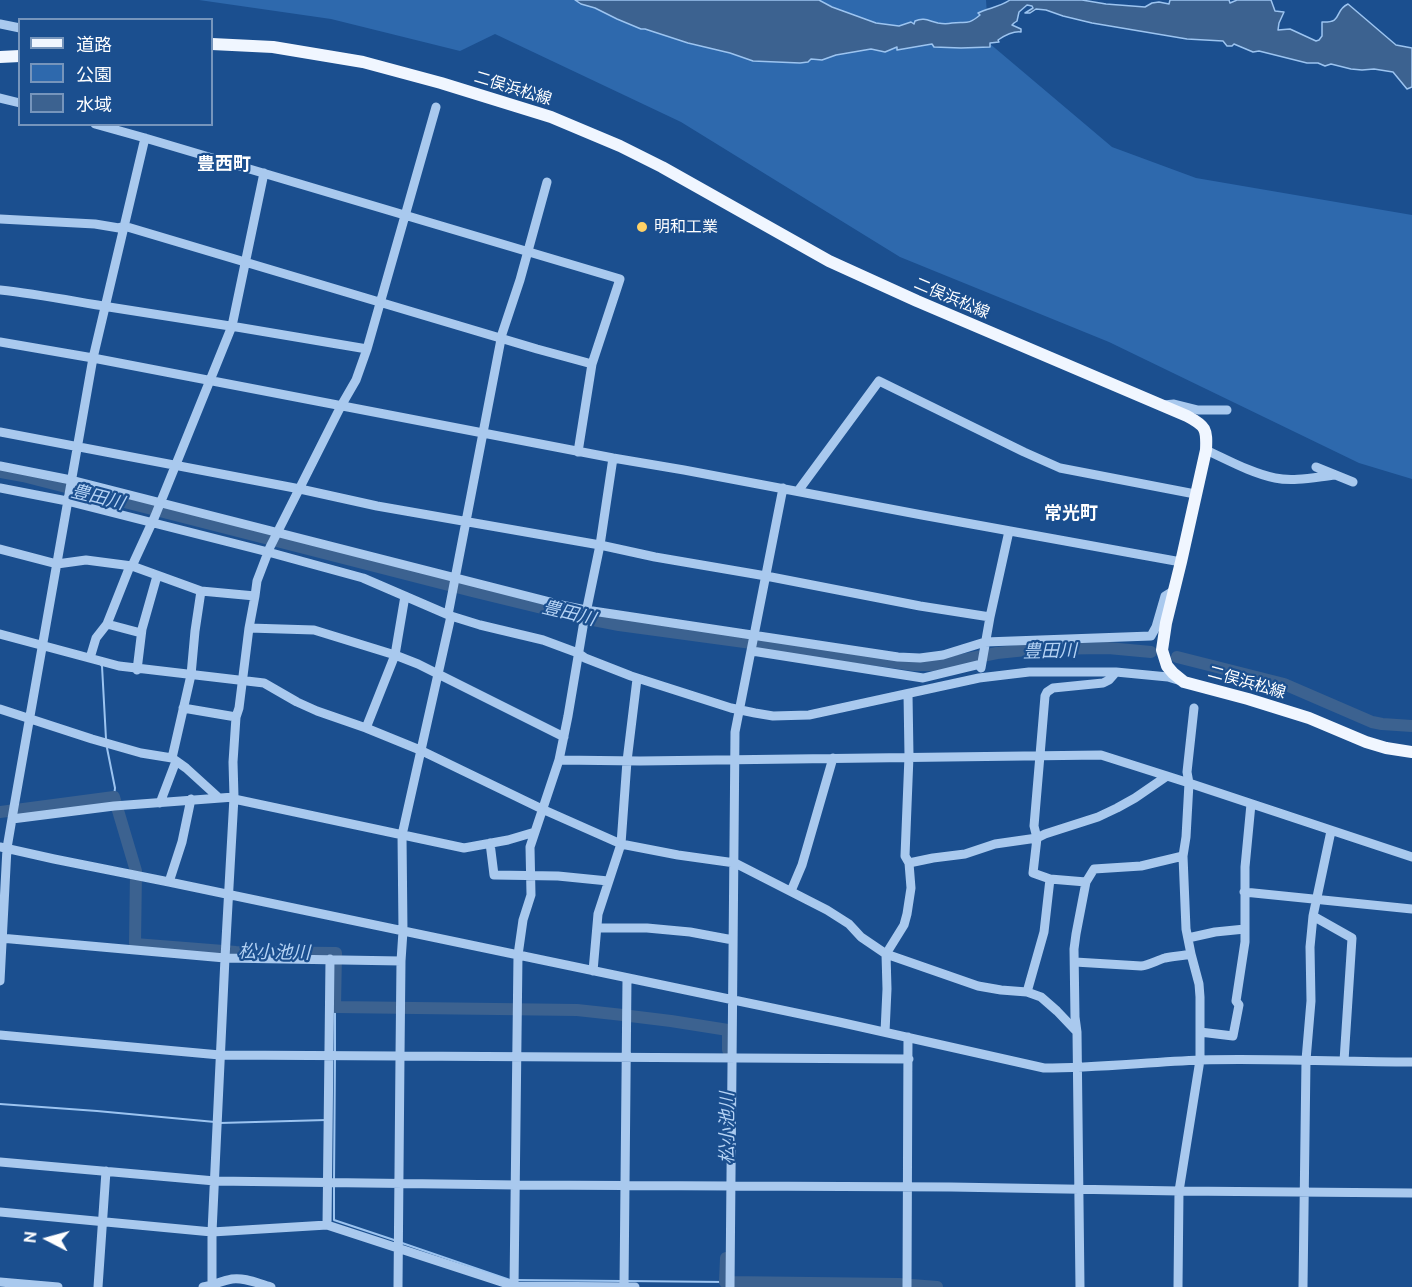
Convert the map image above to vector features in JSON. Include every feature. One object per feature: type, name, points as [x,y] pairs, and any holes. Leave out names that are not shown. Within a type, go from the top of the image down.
[{"type":"main road","name":"二俣浜松線","points":[[213,44],[273,47],[363,62],[551,117],[621,146],[662,167],[829,261],[1200,423],[1206,434],[1206,450],[1166,623],[1162,650],[1167,666],[1184,682],[1309,717],[1366,742],[1412,752]]},
{"type":"main road","points":[[0,57],[18,56]]},
{"type":"street","points":[[0,24],[18,28]]},
{"type":"street","points":[[0,98],[18,102]]},
{"type":"street","points":[[209,1287],[234,798],[233,762],[236,717],[257,581],[269,549],[356,380],[367,349],[436,107]]},
{"type":"street","points":[[102,126],[620,279],[592,363],[578,452]]},
{"type":"street","points":[[0,981],[4,847],[12,819],[93,358],[145,138]]},
{"type":"street","points":[[90,658],[96,639],[107,624],[160,503],[232,326],[264,173]]},
{"type":"street","points":[[398,1287],[403,931],[402,835],[439,675],[482,433],[502,338],[547,182]]},
{"type":"street","points":[[0,219],[95,224],[119,228],[124,226],[592,363]]},
{"type":"street","points":[[0,290],[367,349]]},
{"type":"street","points":[[0,342],[578,452],[1181,562]]},
{"type":"street","points":[[798,491],[879,381],[1060,468],[1195,494]]},
{"type":"street","points":[[1161,405],[1174,404],[1198,410],[1227,410]]},
{"type":"street","points":[[0,432],[300,489],[377,506],[990,617]]},
{"type":"street","points":[[1206,450],[1276,479],[1335,475]]},
{"type":"street","points":[[514,1283],[518,955],[523,920],[531,895],[531,847],[559,760],[564,737],[614,458]]},
{"type":"street","points":[[0,466],[160,503],[586,611],[898,657],[920,658],[943,655],[984,644],[1151,636],[1165,596],[1173,591]]},
{"type":"street","points":[[1316,467],[1353,482]]},
{"type":"street","points":[[0,488],[68,497],[269,549],[363,578],[450,615],[543,640],[609,668],[739,711],[773,716],[801,716],[979,678],[1029,672],[1116,672],[1168,677],[1184,682]]},
{"type":"street","points":[[730,1283],[735,732],[783,488]]},
{"type":"street","points":[[979,678],[984,644],[1009,531]]},
{"type":"street","points":[[0,549],[57,564],[86,560],[131,566],[201,591],[255,596]]},
{"type":"street","points":[[137,669],[141,633],[157,576]]},
{"type":"street","points":[[160,803],[174,760],[191,675],[201,591]]},
{"type":"street","points":[[366,728],[395,655],[405,596]]},
{"type":"street","points":[[107,624],[141,633]]},
{"type":"street","points":[[249,628],[314,630],[395,655],[564,737]]},
{"type":"street","points":[[0,633],[42,647],[118,666],[264,683],[297,702],[420,750],[621,844],[735,863],[827,910],[849,924],[861,937],[886,954],[978,986],[1028,992],[1041,997],[1077,1032]]},
{"type":"street","points":[[752,650],[923,678],[981,662]]},
{"type":"street","points":[[1086,882],[1050,879],[1033,873],[1037,838],[1034,826],[1045,696],[1053,688],[1103,683],[1116,672]]},
{"type":"street","points":[[593,971],[598,914],[621,844],[627,761],[637,678]]},
{"type":"street","points":[[885,1032],[886,954],[904,925],[910,888],[909,863],[905,856],[909,756],[908,694]]},
{"type":"street","points":[[183,708],[236,717]]},
{"type":"street","points":[[1178,1287],[1179,1191],[1200,1060],[1199,984],[1188,938],[1183,856],[1189,783],[1187,772],[1194,708]]},
{"type":"street","points":[[0,709],[141,753],[174,760],[219,798]]},
{"type":"street","points":[[559,760],[627,761],[1040,754],[1110,756],[1412,857]]},
{"type":"street","points":[[790,891],[802,865],[833,758]]},
{"type":"street","points":[[909,863],[965,854],[994,844],[1037,838],[1117,808],[1167,776]]},
{"type":"street","points":[[12,819],[191,799],[234,798],[464,848],[508,840],[535,832]]},
{"type":"street","points":[[169,882],[182,842],[191,799]]},
{"type":"street","points":[[1200,1032],[1233,1036],[1239,1005],[1236,1001],[1244,952],[1244,892],[1251,804]]},
{"type":"street","points":[[1304,1287],[1306,1060],[1311,1001],[1310,947],[1313,916],[1331,831]]},
{"type":"street","points":[[490,843],[494,875],[558,876],[608,881]]},
{"type":"street","points":[[4,847],[54,860],[229,894],[885,1032],[1044,1068],[1200,1060],[1412,1062]]},
{"type":"street","points":[[1080,1287],[1078,1068],[1077,1032],[1074,1017],[1076,934],[1086,882],[1094,869],[1141,866],[1183,856]]},
{"type":"street","points":[[1028,992],[1044,932],[1050,879]]},
{"type":"street","points":[[1244,892],[1412,909]]},
{"type":"street","points":[[1313,916],[1352,938],[1344,1061]]},
{"type":"street","points":[[597,928],[647,928],[690,932],[733,940]]},
{"type":"street","points":[[1188,938],[1245,929]]},
{"type":"street","points":[[1,938],[225,954],[401,961]]},
{"type":"street","points":[[1075,962],[1141,966],[1167,957],[1191,954]]},
{"type":"street","points":[[327,1224],[332,1183],[329,1120],[335,1056],[333,960]]},
{"type":"street","points":[[624,1284],[627,978]]},
{"type":"street","points":[[0,1035],[220,1055],[909,1059]]},
{"type":"street","points":[[907,1283],[908,1037]]},
{"type":"street","points":[[0,1162],[215,1181],[1412,1193]]},
{"type":"street","points":[[98,1287],[106,1171]]},
{"type":"street","points":[[0,1212],[212,1232],[327,1224],[399,1244],[514,1283],[624,1284],[635,1287]]},
{"type":"street","points":[[209,1287],[216,1282],[238,1279],[271,1287]]},
{"type":"street","points":[[0,1282],[58,1287]]},
{"type":"green space","points":[[199,0],[986,0],[989,43],[1112,147],[1196,178],[1412,215],[1412,479],[1359,463],[1109,342],[900,257],[681,122],[495,34],[460,51],[331,19]]},
{"type":"water","points":[[575,0],[819,0],[876,23],[899,26],[911,22],[914,24],[915,21],[921,19],[944,24],[969,22],[980,15],[978,13],[1010,0],[1082,0],[1145,7],[1159,2],[1169,4],[1170,0],[1229,0],[1230,3],[1237,0],[1271,0],[1275,11],[1284,12],[1278,30],[1290,29],[1316,41],[1322,36],[1322,22],[1336,19],[1343,7],[1348,4],[1396,45],[1412,48],[1412,87],[1407,89],[1393,72],[1307,63],[1259,51],[1253,52],[1234,44],[1227,46],[1223,41],[1187,39],[1092,23],[1046,10],[1036,9],[1025,13],[1033,8],[1027,5],[1019,12],[1017,21],[1012,25],[1021,29],[1021,32],[1006,35],[998,40],[999,42],[990,43],[990,47],[934,47],[932,44],[897,50],[897,47],[885,52],[871,49],[800,63],[753,61],[641,29]]},
{"type":"waterway","name":"豊田川","points":[[0,472],[472,591],[619,625],[914,665],[932,665],[997,653],[1036,649],[1108,648],[1151,652]]},
{"type":"waterway","name":"豊田川","points":[[1177,657],[1284,684],[1372,722],[1412,726]]},
{"type":"waterway","points":[[101,665],[106,739]]},
{"type":"waterway","points":[[107,748],[115,788],[114,797]]},
{"type":"waterway","name":"松小池川","points":[[0,812],[114,797],[136,871],[135,944],[236,952],[336,953],[335,1007],[577,1010],[623,1015]]},
{"type":"waterway","points":[[335,1007],[335,1052]]},
{"type":"waterway","name":"松小池川","points":[[630,1016],[728,1030],[728,1050]]},
{"type":"waterway","points":[[334,1181],[335,1058]]},
{"type":"waterway","points":[[0,1104],[215,1122]]},
{"type":"waterway","points":[[220,1123],[326,1120]]},
{"type":"waterway","points":[[334,1187],[334,1220],[397,1241]]},
{"type":"waterway","points":[[402,1243],[510,1280]]},
{"type":"waterway","name":"松小池川","points":[[726,1258],[725,1282],[899,1284],[937,1287]]},
{"type":"waterway","points":[[516,1280],[621,1281]]},
{"type":"waterway","points":[[627,1281],[725,1282]]},
{"type":"place","name":"明和工業","points":[[642,227]]},
{"type":"district","name":"豊西町","points":[[224,164]]},
{"type":"district","name":"常光町","points":[[1071,513]]}]
